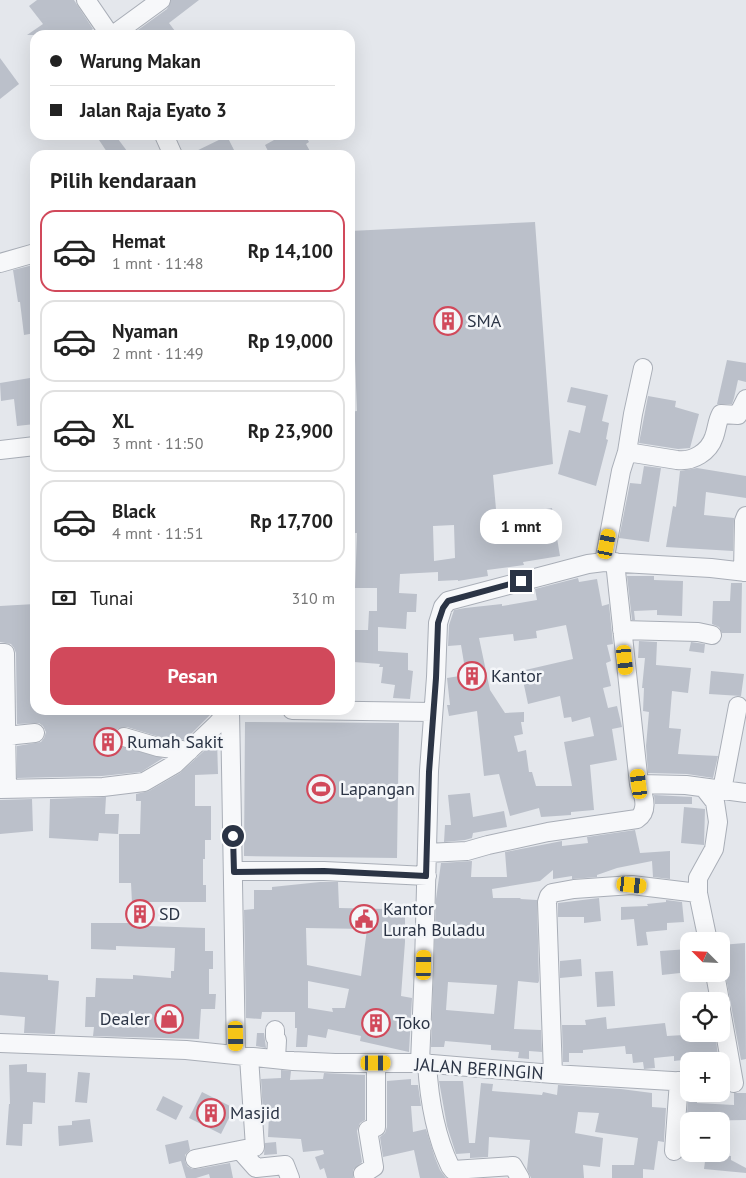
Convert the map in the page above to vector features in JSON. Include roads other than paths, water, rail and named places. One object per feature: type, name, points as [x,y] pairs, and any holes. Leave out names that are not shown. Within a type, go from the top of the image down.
[{"type":"street","points":[[86,0],[107,30]]},
{"type":"street","points":[[118,30],[161,0]]},
{"type":"street","points":[[0,263],[30,254]]},
{"type":"street","points":[[427,853],[467,851],[548,832],[637,820],[643,814],[645,798],[639,784],[622,630],[609,562],[621,471],[643,368]]},
{"type":"street","points":[[626,452],[686,461],[692,459],[711,446],[721,414],[738,415],[746,399]]},
{"type":"street","points":[[0,450],[30,447]]},
{"type":"street","points":[[520,1178],[513,1166],[453,1170],[435,1124],[423,1063],[429,772],[438,623],[443,608],[448,601],[588,564],[609,562],[711,568],[744,572],[744,521],[746,516]]},
{"type":"street","points":[[622,630],[698,632],[712,635]]},
{"type":"street","points":[[0,653],[4,653],[6,736],[3,789],[102,787],[144,782],[175,764],[225,715]]},
{"type":"street","points":[[722,790],[738,706]]},
{"type":"street","points":[[355,711],[433,712]]},
{"type":"street","points":[[195,1159],[255,1147],[243,1056],[234,872],[229,715]]},
{"type":"street","points":[[6,736],[35,733]]},
{"type":"street","points":[[124,737],[158,748],[189,751]]},
{"type":"street","points":[[639,784],[686,785],[746,793]]},
{"type":"street","points":[[704,788],[715,802],[718,822],[714,849],[698,878],[698,893],[706,932]]},
{"type":"street","points":[[234,872],[324,871],[426,876]]},
{"type":"street","points":[[553,1074],[547,902],[549,896],[552,893],[574,889],[632,885],[698,893]]},
{"type":"street","points":[[275,1030],[277,1040],[276,1059]]},
{"type":"street","points":[[727,1042],[734,1083]]},
{"type":"street","name":"JALAN BERINGIN","points":[[0,1043],[186,1050],[335,1063],[423,1063],[553,1074],[680,1082]]},
{"type":"street","points":[[364,1178],[363,1174],[374,1167],[368,1130],[376,1127],[376,1063]]},
{"type":"street","points":[[674,1151],[681,1102]]},
{"type":"street","points":[[240,1150],[256,1168],[285,1165],[290,1178]]},
{"type":"place","name":"SMA","points":[[448,321]]},
{"type":"place","name":"Kantor","points":[[472,676]]},
{"type":"place","name":"Rumah Sakit","points":[[108,742]]},
{"type":"place","name":"Lapangan","points":[[321,789]]},
{"type":"place","name":"SD","points":[[140,914]]},
{"type":"place","name":"Kantor Lurah Buladu","points":[[364,919]]},
{"type":"place","name":"Dealer","points":[[169,1019]]},
{"type":"place","name":"Toko","points":[[376,1023]]},
{"type":"place","name":"Masjid","points":[[211,1113]]}]
